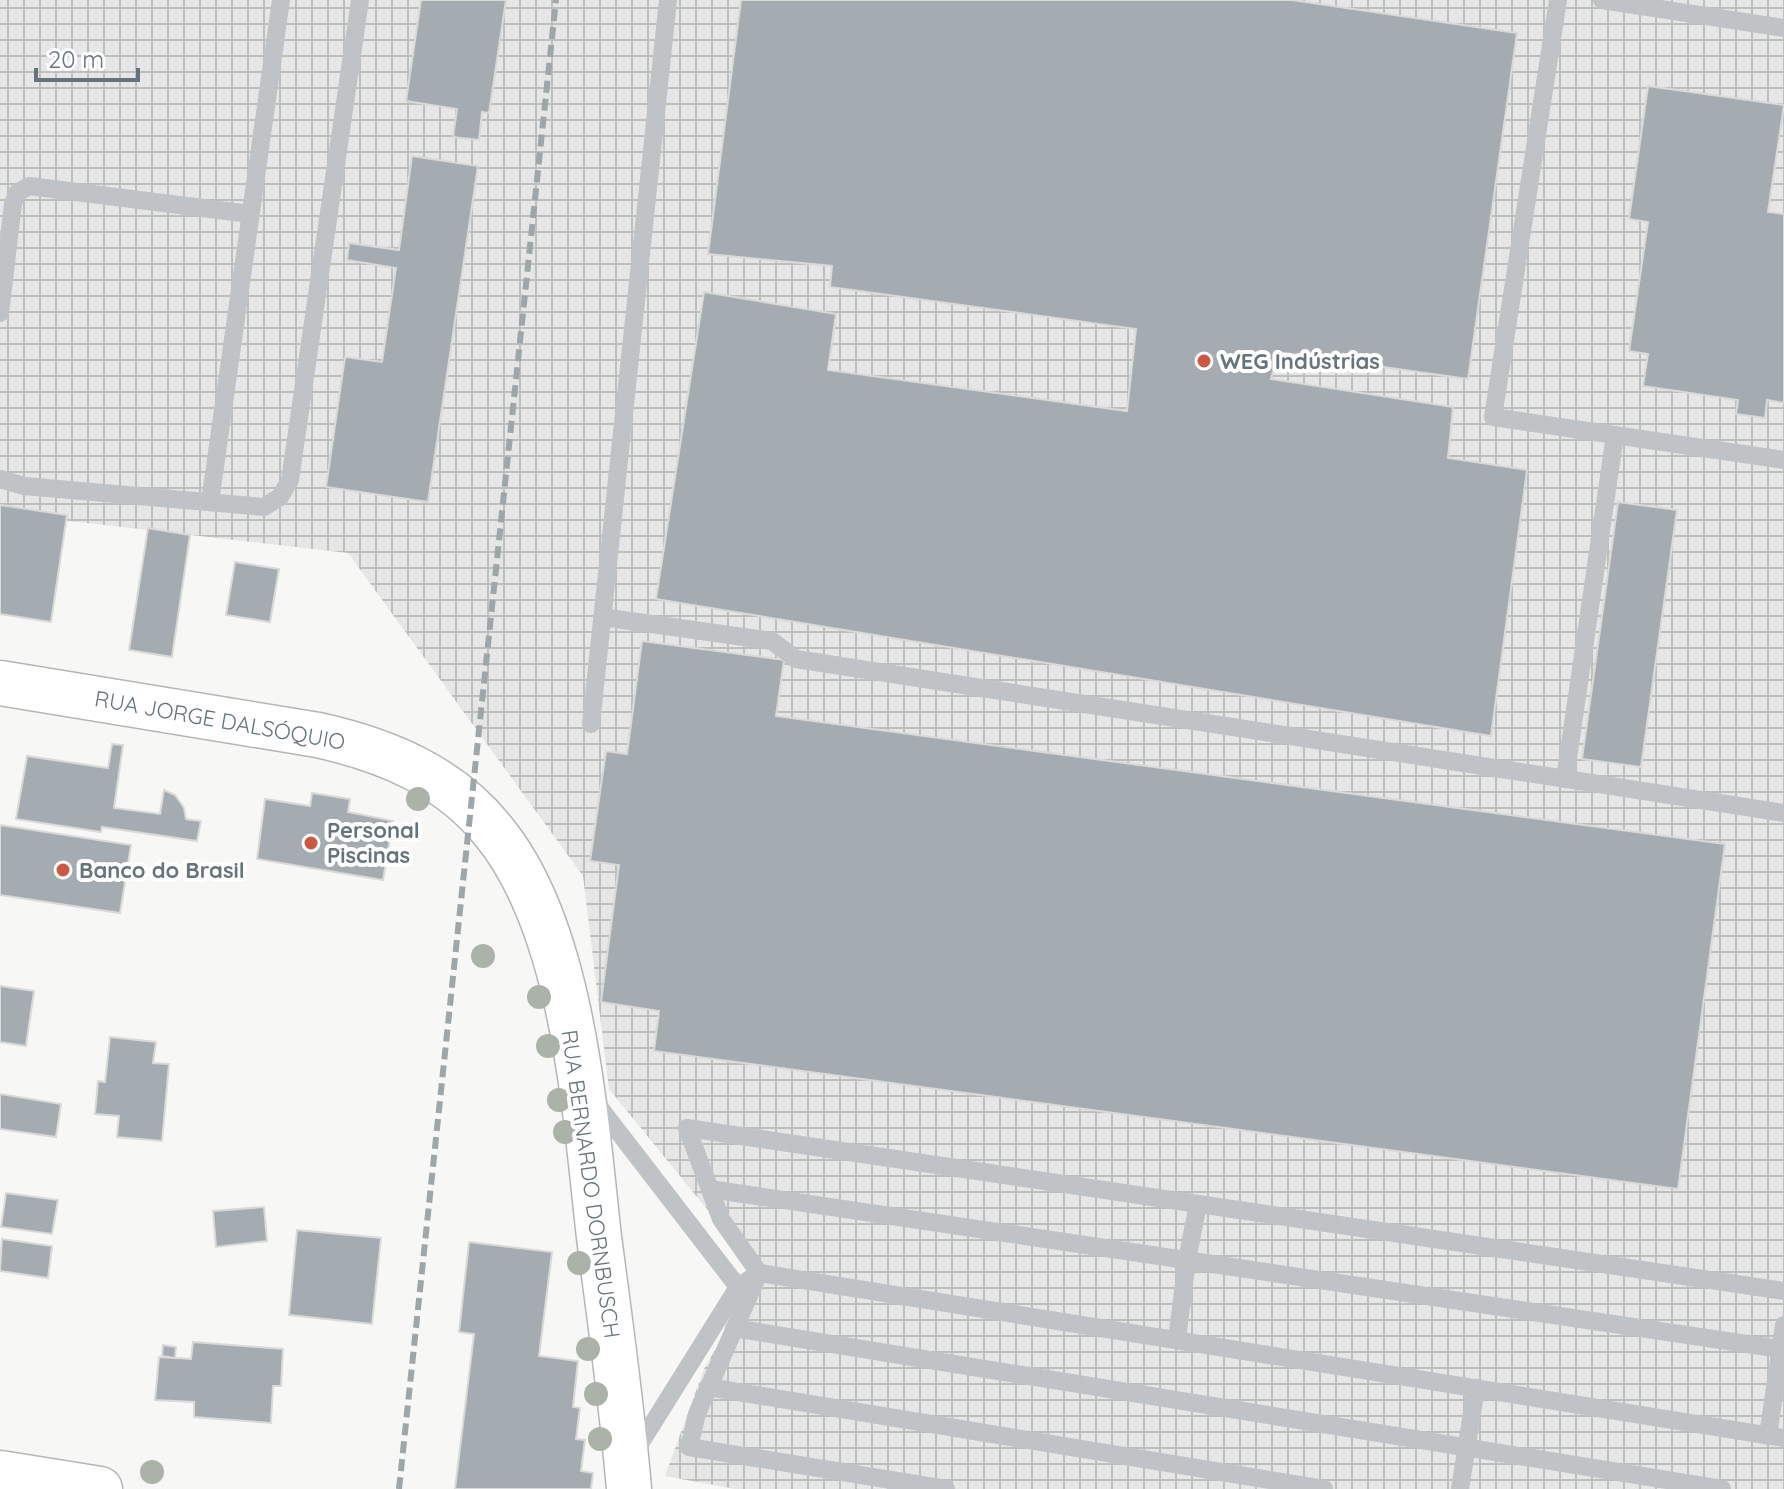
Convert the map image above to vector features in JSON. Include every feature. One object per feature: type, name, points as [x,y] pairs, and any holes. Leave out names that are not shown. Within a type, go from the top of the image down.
[{"type":"main road","name":"RUA JORGE DALSÓQUIO","points":[[0,683],[279,728],[361,745],[405,762],[443,785],[471,807]]},
{"type":"main road","name":"RUA BERNARDO DORNBUSCH","points":[[471,807],[514,858],[544,924],[564,997],[581,1083],[628,1477]]},
{"type":"main road","points":[[0,1473],[100,1489]]},
{"type":"lane","points":[[210,502],[281,0]]},
{"type":"lane","points":[[0,479],[24,486],[264,507],[280,497],[290,480],[360,0]]},
{"type":"lane","points":[[591,724],[668,0]]},
{"type":"lane","points":[[1558,0],[1493,417],[1784,460]]},
{"type":"lane","points":[[1602,0],[1784,28]]},
{"type":"lane","points":[[0,313],[13,204],[17,193],[29,186],[250,214]]},
{"type":"lane","points":[[1565,779],[1615,435]]},
{"type":"lane","points":[[602,617],[772,641],[796,659],[1784,813]]},
{"type":"lane","points":[[581,1083],[738,1287]]},
{"type":"lane","points":[[759,1273],[721,1219],[687,1128],[1784,1291]]},
{"type":"lane","points":[[710,1189],[1781,1349]]},
{"type":"lane","points":[[1177,1339],[1198,1204]]},
{"type":"lane","points":[[759,1273],[697,1414],[689,1447],[946,1489]]},
{"type":"lane","points":[[628,1477],[738,1287],[759,1273],[1776,1437],[1784,1325]]},
{"type":"lane","points":[[734,1328],[1722,1489]]},
{"type":"lane","points":[[708,1387],[1324,1489]]},
{"type":"lane","points":[[1460,1489],[1476,1388]]},
{"type":"shaded area","points":[[0,0],[1784,0],[1784,1489],[735,1489],[665,1476],[704,1369],[759,1273],[609,1089],[583,876],[348,553],[0,513]]},
{"type":"building","points":[[421,0],[506,0],[489,113],[482,112],[479,140],[453,137],[457,109],[406,101]]},
{"type":"building","name":"WEG Indústrias","points":[[741,0],[1292,0],[1517,33],[1468,379],[1278,352],[1271,379],[1453,407],[1448,458],[1527,470],[1491,736],[656,599],[704,292],[836,314],[828,370],[1127,411],[1136,329],[830,287],[832,266],[708,254]]},
{"type":"building","points":[[1648,86],[1784,105],[1768,212],[1784,214],[1784,403],[1767,400],[1765,418],[1736,414],[1738,400],[1643,386],[1648,354],[1629,351],[1648,222],[1629,219]]},
{"type":"building","points":[[412,156],[478,166],[428,502],[326,487],[345,357],[382,362],[396,268],[347,260],[349,243],[399,250]]},
{"type":"building","points":[[1618,502],[1677,510],[1641,767],[1582,759]]},
{"type":"building","points":[[0,505],[67,515],[51,622],[0,614]]},
{"type":"building","points":[[148,528],[190,535],[172,657],[129,650]]},
{"type":"building","points":[[235,562],[279,569],[270,622],[226,615]]},
{"type":"building","points":[[642,641],[784,660],[776,716],[1725,844],[1678,1189],[654,1051],[659,1011],[601,1002],[619,865],[590,861],[606,751],[627,754]]},
{"type":"building","points":[[112,744],[123,745],[114,808],[160,814],[164,790],[175,795],[184,808],[186,819],[201,821],[197,841],[102,827],[101,832],[16,819],[27,756],[108,768]]},
{"type":"building","points":[[312,793],[350,799],[348,812],[393,821],[383,880],[257,859],[265,799],[310,806]]},
{"type":"building","name":"Banco do Brasil","points":[[0,825],[131,845],[120,913],[0,895]]},
{"type":"building","points":[[0,986],[34,991],[26,1046],[0,1042]]},
{"type":"building","points":[[110,1037],[156,1042],[153,1063],[169,1064],[162,1141],[117,1137],[119,1116],[95,1114],[98,1081],[105,1082]]},
{"type":"building","points":[[0,1094],[61,1104],[56,1137],[0,1129]]},
{"type":"building","points":[[6,1193],[58,1200],[52,1234],[1,1227]]},
{"type":"building","points":[[264,1207],[267,1241],[216,1247],[213,1211]]},
{"type":"building","points":[[297,1230],[381,1238],[372,1324],[289,1315]]},
{"type":"building","points":[[2,1239],[52,1246],[48,1278],[0,1271]]},
{"type":"building","points":[[469,1242],[552,1252],[539,1356],[578,1361],[573,1407],[580,1408],[576,1439],[585,1440],[581,1471],[593,1473],[591,1489],[455,1489],[474,1334],[459,1332]]},
{"type":"building","points":[[193,1342],[283,1349],[281,1386],[273,1386],[271,1423],[194,1417],[194,1402],[155,1400],[159,1357],[191,1359]]},
{"type":"building","points":[[163,1345],[176,1347],[175,1358],[162,1356]]},
{"type":"railway","points":[[399,1489],[556,0]]},
{"type":"place","name":"WEG Indústrias","points":[[1204,361]]},
{"type":"place","name":"Personal Piscinas","points":[[311,843]]},
{"type":"place","name":"Banco do Brasil","points":[[63,870]]}]
